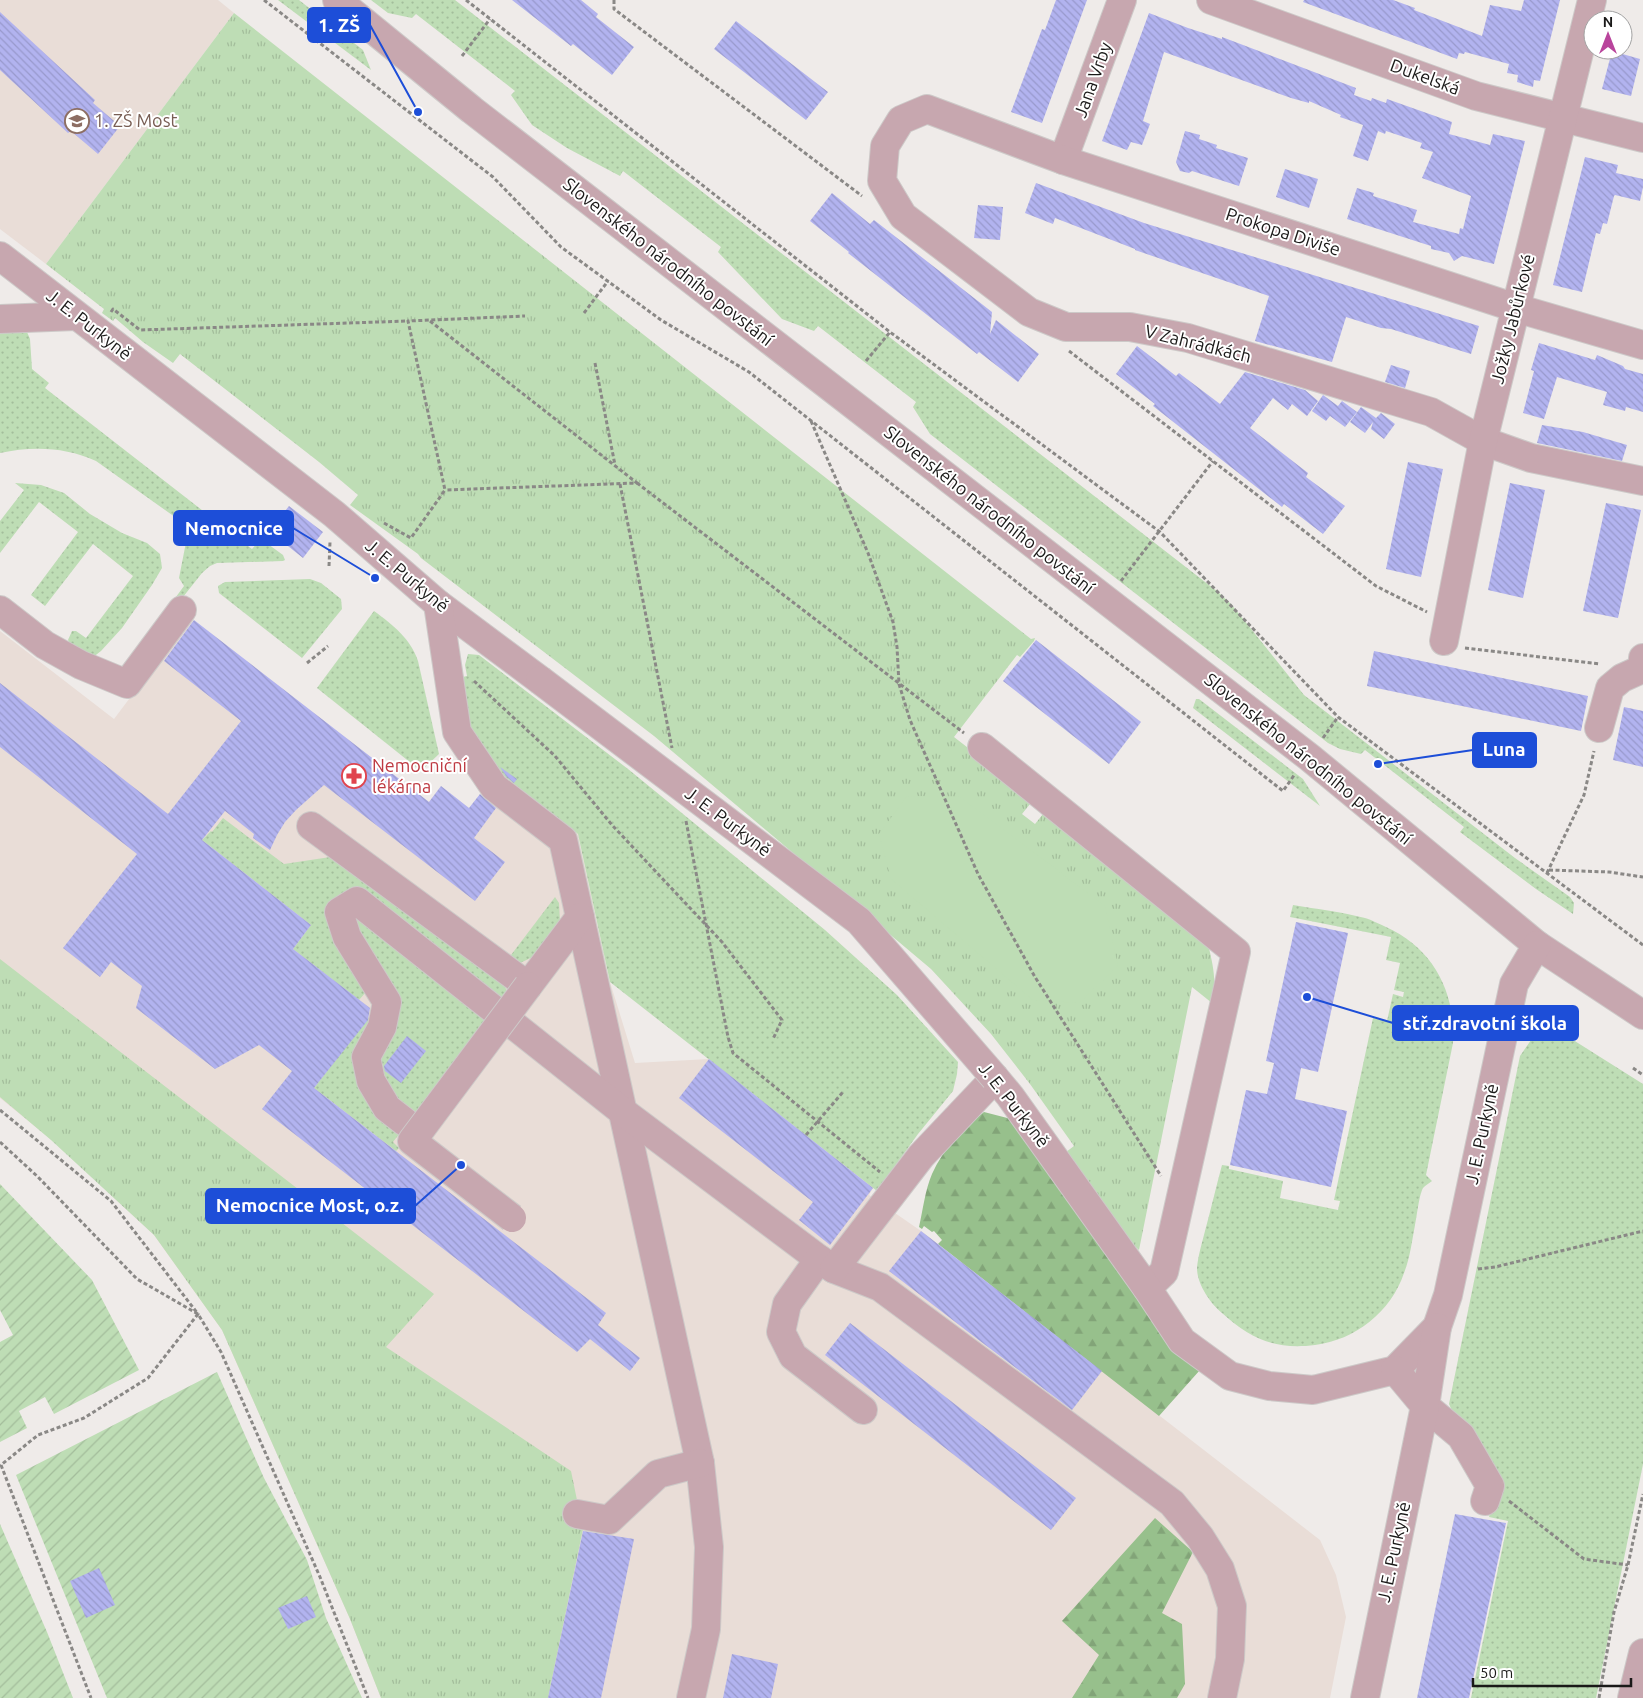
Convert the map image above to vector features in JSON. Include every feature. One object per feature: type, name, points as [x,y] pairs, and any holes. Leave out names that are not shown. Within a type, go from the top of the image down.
[{"type":"street","name":"Slovenského národního povstání","points":[[337,0],[472,110],[1309,757],[1537,945],[1643,1015]]},
{"type":"street","name":"Jana Vrby","points":[[1063,160],[1122,0]]},
{"type":"street","name":"Dukelská","points":[[1211,0],[1476,96],[1643,138]]},
{"type":"street","name":"Jožky Jabůrkové","points":[[1445,631],[1482,441],[1592,0]]},
{"type":"street","name":"V Zahrádkách","points":[[927,109],[901,120],[885,146],[882,181],[902,216],[1028,312],[1066,327],[1130,327],[1188,338],[1431,412],[1482,441],[1531,458],[1643,481]]},
{"type":"street","name":"Prokopa Diviše","points":[[927,109],[1063,160],[1516,308],[1643,346]]},
{"type":"street","name":"J. E. Purkyně","points":[[0,256],[334,514],[438,604],[859,921],[1010,1096],[1148,1288],[1182,1341],[1230,1376],[1269,1386],[1313,1390],[1395,1370],[1437,1327]]},
{"type":"street","points":[[0,319],[76,316]]},
{"type":"street","points":[[438,604],[456,732],[494,787],[563,840],[700,1463],[709,1547],[706,1629],[691,1698]]},
{"type":"street","points":[[0,610],[45,645],[81,665],[127,684],[182,610]]},
{"type":"street","points":[[1599,728],[1610,688],[1622,678],[1643,667]]},
{"type":"street","points":[[982,747],[1236,952],[1164,1272],[1148,1288]]},
{"type":"street","points":[[311,826],[528,986]]},
{"type":"street","points":[[405,1122],[387,1108],[372,1081],[366,1057],[382,1027],[387,1002],[347,937],[339,912],[357,902],[622,1111],[827,1264],[880,1287],[1172,1503],[1200,1537],[1220,1569],[1232,1606],[1230,1660],[1222,1698]]},
{"type":"street","points":[[512,1218],[412,1141],[580,917]]},
{"type":"street","name":"J. E. Purkyně","points":[[1365,1698],[1425,1406],[1437,1327],[1448,1295],[1514,984],[1537,945]]},
{"type":"street","points":[[863,1410],[793,1356],[781,1332],[786,1304],[827,1264],[921,1156],[995,1078]]},
{"type":"street","points":[[1395,1370],[1425,1406],[1461,1436],[1487,1494]]},
{"type":"street","points":[[577,1514],[609,1520],[658,1474],[700,1463]]},
{"type":"street","points":[[1632,1698],[1643,1653]]},
{"type":"path","points":[[264,0],[493,177],[561,247],[661,320],[749,372],[1283,791]]},
{"type":"path","points":[[466,0],[890,332],[1160,532],[1338,718],[1548,871],[1643,945]]},
{"type":"path","points":[[614,0],[614,9],[864,198],[893,199]]},
{"type":"path","points":[[462,56],[490,19]]},
{"type":"path","points":[[584,313],[608,281]]},
{"type":"path","points":[[112,309],[140,330],[525,316]]},
{"type":"path","points":[[430,320],[615,466],[982,747]]},
{"type":"path","points":[[385,524],[411,538],[445,490],[408,321]]},
{"type":"path","points":[[1066,327],[1066,349],[1376,586],[1445,631],[1461,648],[1604,665]]},
{"type":"path","points":[[866,361],[890,332]]},
{"type":"path","points":[[595,363],[615,466]]},
{"type":"path","points":[[810,420],[868,553],[893,622],[897,647],[899,684],[910,720],[978,874],[1035,977],[1162,1178]]},
{"type":"path","points":[[1120,581],[1160,532],[1213,461]]},
{"type":"path","points":[[445,490],[637,483]]},
{"type":"path","points":[[620,484],[672,748]]},
{"type":"path","points":[[307,663],[328,646]]},
{"type":"path","points":[[468,675],[555,756],[612,825],[722,942],[782,1020],[773,1039]]},
{"type":"path","points":[[1548,871],[1584,795],[1599,728]]},
{"type":"path","points":[[685,817],[728,1037],[733,1053],[883,1175]]},
{"type":"path","points":[[1548,871],[1609,872],[1643,877]]},
{"type":"path","points":[[1633,1068],[1643,1075]]},
{"type":"path","points":[[806,1135],[843,1092]]},
{"type":"path","points":[[0,1110],[111,1201],[198,1314],[220,1352],[320,1577],[368,1698]]},
{"type":"path","points":[[0,1142],[37,1176],[137,1279],[198,1314]]},
{"type":"path","points":[[1452,1272],[1495,1267],[1643,1231]]},
{"type":"path","points":[[91,1698],[1,1464],[38,1435],[84,1418],[148,1378],[198,1314]]},
{"type":"path","points":[[1487,1494],[1584,1558],[1628,1565]]},
{"type":"path","points":[[1599,1698],[1614,1612],[1628,1565],[1643,1494]]},
{"type":"shaded area","name":"1. ZŠ Most","points":[[0,0],[218,0],[234,13],[46,264],[0,229]]},
{"type":"shaded area","points":[[190,618],[429,802],[441,787],[474,812],[482,800],[504,776],[578,834],[610,982],[635,1063],[709,1059],[873,1188],[869,1195],[921,1231],[1320,1540],[1336,1575],[1346,1617],[1330,1698],[381,1698],[350,1619],[222,1330],[154,1235],[53,1141],[0,1098],[0,631],[114,719]]},
{"type":"green space","points":[[278,0],[299,0],[363,50],[371,70]]},
{"type":"green space","points":[[371,0],[455,0],[1218,592],[1231,604],[1304,695],[1515,858],[1570,897],[1574,903],[1573,914],[1460,832],[1464,827],[1365,750],[1361,754],[1340,749],[1328,743],[930,434],[913,407],[916,402],[818,326],[814,331],[782,319],[718,252],[721,247],[623,171],[620,176],[567,148],[532,125],[511,95],[515,91],[416,14],[412,18],[388,13]]},
{"type":"green space","points":[[234,13],[1031,639],[1035,638],[1020,657],[1017,655],[954,737],[1034,799],[1022,814],[1035,824],[1047,809],[1208,944],[1213,966],[1214,987],[1212,1003],[1192,987],[1139,1250],[1131,1243],[1066,1152],[1074,1146],[1030,1084],[991,1034],[931,969],[654,736],[418,554],[350,505],[358,495],[319,462],[180,354],[173,363],[143,342],[115,318],[113,321],[102,313],[104,309],[46,264]]},
{"type":"green space","points":[[17,330],[27,332],[30,339],[32,369],[49,383],[45,388],[252,549],[261,539],[283,555],[285,560],[217,563],[210,566],[202,573],[145,645],[142,643],[184,586],[179,578],[189,527],[96,461],[84,456],[49,449],[25,449],[0,453],[0,331]]},
{"type":"green space","points":[[15,483],[41,485],[64,493],[90,514],[122,533],[147,543],[160,554],[162,568],[152,585],[122,628],[92,658],[76,655],[68,640],[72,631],[76,631],[86,638],[133,576],[93,544],[45,606],[31,595],[78,532],[39,502],[0,553],[0,521],[24,490]]},
{"type":"green space","points":[[310,579],[321,583],[341,599],[342,609],[302,658],[219,593],[218,586],[225,582]]},
{"type":"green space","points":[[374,611],[406,639],[418,661],[439,754],[421,771],[317,688]]},
{"type":"green space","points":[[468,654],[479,655],[628,769],[825,930],[897,995],[958,1062],[953,1091],[918,1134],[877,1191],[610,982],[578,834],[500,773],[471,736],[458,678],[467,676],[465,665]]},
{"type":"green space","points":[[1196,699],[1199,699],[1303,779],[1320,806],[1193,708]]},
{"type":"green space","points":[[907,796],[960,797],[1105,906],[1118,966],[1079,1003],[1033,1000],[891,879],[879,834]]},
{"type":"green space","points":[[223,818],[284,864],[337,856],[505,987],[507,991],[506,996],[393,1142],[399,1148],[396,1151],[314,1088],[380,1003],[366,992],[359,1000],[293,949],[311,925],[202,840],[212,832]]},
{"type":"green space","points":[[555,897],[559,903],[560,922],[537,955],[520,963],[508,959]]},
{"type":"green space","points":[[1293,905],[1365,918],[1386,927],[1417,947],[1429,959],[1446,989],[1453,1024],[1453,1043],[1426,1175],[1432,1181],[1423,1188],[1419,1200],[1409,1255],[1398,1287],[1381,1312],[1357,1330],[1330,1342],[1301,1346],[1288,1346],[1264,1341],[1243,1330],[1217,1309],[1202,1287],[1197,1268],[1198,1259],[1222,1165],[1229,1166],[1229,1169],[1283,1181],[1280,1198],[1338,1210],[1340,1201],[1334,1200],[1373,1018],[1387,1021],[1393,994],[1403,997],[1404,992],[1394,990],[1400,963],[1386,960],[1391,937],[1290,917]]},
{"type":"green space","points":[[0,959],[434,1294],[386,1347],[571,1471],[583,1529],[548,1698],[381,1698],[350,1619],[222,1330],[154,1235],[51,1140],[0,1097]]},
{"type":"green space","points":[[1547,1034],[1570,1038],[1643,1084],[1643,1464],[1596,1698],[1471,1698],[1508,1521],[1489,1517],[1493,1501],[1449,1404],[1520,1056],[1531,1040]]},
{"type":"green space","points":[[984,1112],[1015,1120],[1200,1370],[1159,1416],[938,1244],[942,1240],[934,1231],[932,1232],[924,1226],[922,1229],[919,1227],[932,1174],[942,1156],[954,1140]]},
{"type":"green space","points":[[0,1184],[92,1280],[139,1370],[54,1414],[45,1397],[19,1411],[27,1428],[0,1442],[0,1342],[13,1335],[0,1310]]},
{"type":"green space","points":[[217,1372],[264,1478],[307,1560],[326,1618],[362,1698],[107,1698],[16,1475]]},
{"type":"green space","points":[[1155,1518],[1193,1552],[1162,1613],[1182,1624],[1185,1684],[1177,1698],[1072,1698],[1099,1655],[1062,1621]]},
{"type":"green space","points":[[0,1524],[47,1632],[73,1698],[0,1698]]},
{"type":"building","points":[[512,0],[581,0],[598,14],[596,17],[634,47],[612,75]]},
{"type":"building","points":[[1056,0],[1087,0],[1042,123],[1011,112],[1042,29],[1045,30]]},
{"type":"building","points":[[1304,0],[1393,0],[1482,36],[1490,5],[1521,11],[1524,0],[1560,0],[1540,81],[1534,80],[1533,87],[1517,82],[1518,75],[1507,73],[1509,64],[1465,52],[1464,54],[1459,53],[1457,59],[1303,2]]},
{"type":"building","points":[[0,12],[95,100],[93,103],[120,126],[98,154],[71,131],[68,133],[0,70]]},
{"type":"building","points":[[1149,13],[1188,28],[1222,39],[1222,37],[1356,88],[1354,95],[1371,101],[1372,98],[1386,103],[1387,99],[1452,122],[1449,134],[1490,145],[1493,134],[1525,141],[1494,264],[1462,256],[1454,261],[1449,253],[1431,249],[1431,246],[1347,219],[1357,188],[1374,193],[1373,196],[1417,210],[1413,222],[1459,234],[1460,228],[1463,229],[1471,196],[1422,178],[1433,152],[1420,148],[1422,143],[1386,131],[1385,134],[1378,131],[1368,161],[1353,156],[1363,125],[1340,117],[1341,115],[1309,101],[1309,103],[1291,98],[1164,52],[1143,121],[1150,124],[1142,145],[1131,142],[1127,150],[1102,141]]},
{"type":"building","points":[[736,21],[828,92],[806,120],[714,49]]},
{"type":"building","points":[[1633,57],[1640,59],[1631,96],[1602,89],[1610,60],[1633,60]]},
{"type":"building","points":[[1185,131],[1200,135],[1199,139],[1217,145],[1216,148],[1248,158],[1239,186],[1192,171],[1189,173],[1180,171],[1176,162]]},
{"type":"building","points":[[1585,157],[1618,165],[1616,173],[1643,179],[1643,187],[1640,201],[1614,196],[1607,224],[1603,223],[1600,234],[1596,233],[1582,292],[1553,285]]},
{"type":"building","points":[[1285,169],[1318,179],[1309,208],[1276,197]]},
{"type":"building","points":[[1036,183],[1144,223],[1479,326],[1471,354],[1346,317],[1332,362],[1255,341],[1269,296],[1135,250],[1055,218],[1053,224],[1025,213]]},
{"type":"building","points":[[832,193],[870,224],[874,220],[992,312],[990,334],[996,320],[1039,354],[1018,382],[979,352],[977,354],[810,221]]},
{"type":"building","points":[[978,205],[1003,207],[1000,240],[974,238]]},
{"type":"building","points":[[1539,343],[1595,360],[1597,355],[1623,366],[1625,369],[1643,374],[1643,412],[1626,407],[1625,411],[1603,405],[1607,392],[1557,377],[1544,419],[1523,413],[1534,371],[1531,370]]},
{"type":"building","points":[[1137,346],[1176,376],[1179,373],[1220,404],[1245,372],[1305,390],[1318,401],[1307,416],[1292,404],[1288,410],[1273,398],[1250,428],[1308,473],[1306,477],[1345,506],[1323,534],[1284,504],[1282,507],[1153,406],[1155,404],[1116,374]]},
{"type":"building","points":[[1391,365],[1410,371],[1405,388],[1385,382]]},
{"type":"building","points":[[1323,395],[1338,406],[1342,401],[1357,412],[1345,427],[1330,416],[1326,421],[1312,411]]},
{"type":"building","points":[[1361,407],[1376,418],[1381,413],[1395,424],[1384,439],[1371,429],[1373,422],[1365,433],[1350,422]]},
{"type":"building","points":[[1542,425],[1583,432],[1627,445],[1622,461],[1537,443]]},
{"type":"building","points":[[1408,462],[1443,469],[1421,577],[1386,569]]},
{"type":"building","points":[[1510,483],[1545,490],[1523,598],[1488,590]]},
{"type":"building","points":[[1606,503],[1641,510],[1618,618],[1583,611]]},
{"type":"building","points":[[289,506],[323,532],[303,558],[269,531]]},
{"type":"building","points":[[194,620],[429,802],[441,786],[469,808],[480,794],[496,808],[474,838],[505,862],[475,901],[324,785],[285,822],[270,850],[253,838],[254,834],[225,811],[202,840],[311,925],[293,949],[370,1008],[368,1020],[314,1088],[606,1313],[598,1325],[640,1358],[630,1371],[590,1339],[577,1352],[262,1109],[292,1071],[259,1045],[215,1069],[136,1008],[142,986],[111,962],[100,977],[63,948],[137,854],[0,747],[0,683],[168,814],[241,721],[164,661]]},
{"type":"building","points":[[1036,640],[1141,722],[1109,764],[1003,681]]},
{"type":"building","points":[[1374,651],[1588,696],[1581,731],[1367,686]]},
{"type":"building","points":[[1624,707],[1643,711],[1643,767],[1613,760]]},
{"type":"building","points":[[500,767],[517,779],[514,783],[506,776]]},
{"type":"building","points":[[1296,922],[1348,933],[1318,1072],[1301,1068],[1295,1099],[1347,1111],[1331,1187],[1230,1165],[1246,1090],[1267,1094],[1274,1063],[1266,1061]]},
{"type":"building","points":[[407,1036],[426,1051],[401,1083],[385,1071],[384,1066]]},
{"type":"building","points":[[709,1059],[873,1188],[830,1245],[799,1220],[813,1202],[679,1098]]},
{"type":"building","points":[[921,1231],[1102,1371],[1072,1410],[889,1271]]},
{"type":"building","points":[[850,1323],[1076,1498],[1051,1530],[825,1355]]},
{"type":"building","points":[[1455,1514],[1506,1523],[1469,1698],[1417,1698]]},
{"type":"building","points":[[583,1531],[634,1539],[601,1698],[548,1698]]},
{"type":"building","points":[[99,1568],[115,1605],[86,1618],[70,1581]]},
{"type":"building","points":[[307,1596],[316,1617],[288,1629],[278,1608]]},
{"type":"building","points":[[732,1654],[778,1664],[771,1698],[723,1698]]},
{"type":"place","name":"1. ZŠ","points":[[418,112]]},
{"type":"place","name":"1. ZŠ Most","points":[[77,121]]},
{"type":"place","name":"Nemocnice","points":[[375,578]]},
{"type":"place","name":"Luna","points":[[1378,764]]},
{"type":"place","name":"Nemocniční lékárna","points":[[354,776]]},
{"type":"place","name":"stř.zdravotní škola","points":[[1307,997]]},
{"type":"place","name":"Nemocnice Most, o.z.","points":[[461,1165]]}]
